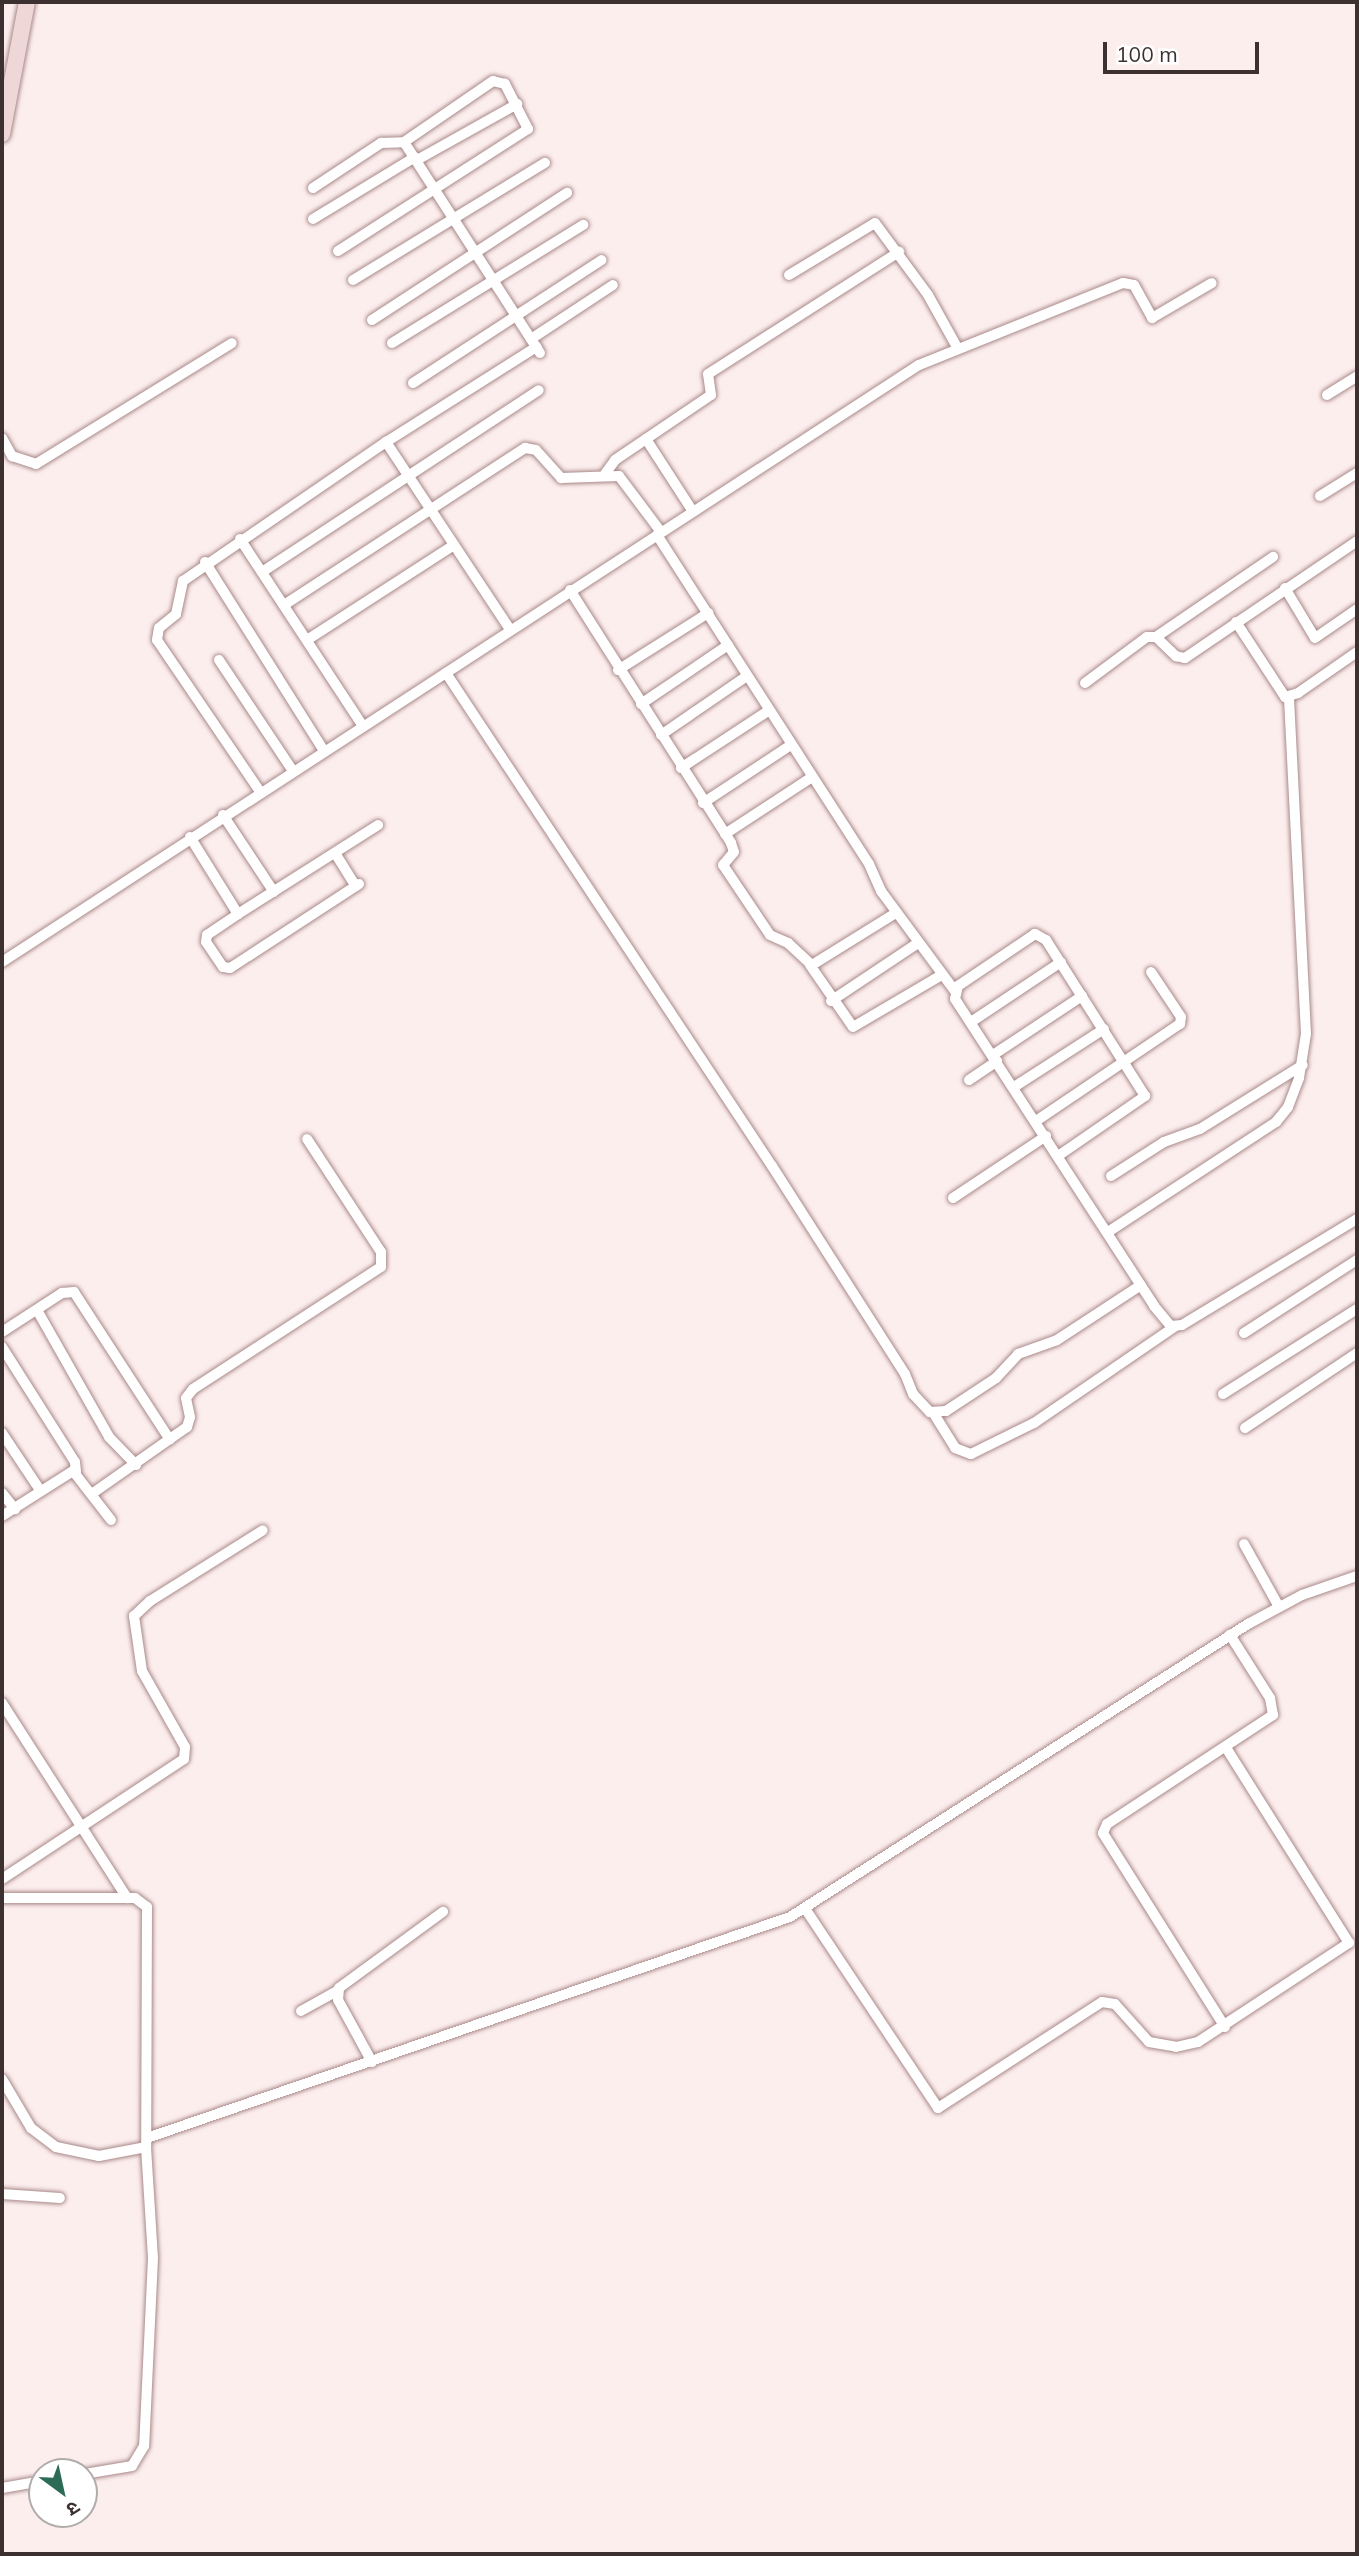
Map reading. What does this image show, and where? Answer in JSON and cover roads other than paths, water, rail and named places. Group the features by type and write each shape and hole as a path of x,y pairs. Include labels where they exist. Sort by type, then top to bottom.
{"street":[{"path":"2,134 27,2"},
{"path":"313,188 381,143 404,142 493,81 505,84 517,104 526,132 338,251"},
{"path":"313,219 416,158 517,104"},
{"path":"404,142 536,347"},
{"path":"354,280 545,163"},
{"path":"372,320 566,193"},
{"path":"789,275 872,223 880,227 899,252 957,347"},
{"path":"392,343 494,283 583,225"},
{"path":"605,474 615,460 710,395 705,378 710,373 899,252"},
{"path":"413,383 602,260"},
{"path":"2,962 190,836 261,793 904,374 957,347 1123,283 1136,289 1145,313 1152,318 1212,283"},
{"path":"261,793 157,640 159,628 176,614 183,582 205,562 536,347 613,285"},
{"path":"2,438 12,456 36,464 232,343"},
{"path":"1327,396 1357,376"},
{"path":"262,572 407,474 539,390"},
{"path":"646,439 692,510"},
{"path":"386,442 510,629"},
{"path":"284,605 525,448 536,450 561,478 605,474 624,479 896,913 940,976 955,991 971,1022 1141,1285 1174,1327"},
{"path":"1320,496 1357,473"},
{"path":"240,540 363,726"},
{"path":"1156,637 1176,656 1185,658 1357,541"},
{"path":"307,640 454,545"},
{"path":"1085,682 1142,640 1156,637 1273,556"},
{"path":"205,562 324,751"},
{"path":"1285,588 1315,638 1357,609"},
{"path":"570,590 618,670 725,834 733,852 723,865 738,889 770,935 788,943 810,965 847,1024 855,1027 940,976"},
{"path":"618,670 708,613"},
{"path":"1236,622 1278,690 1289,697"},
{"path":"641,704 728,645"},
{"path":"1289,697 1357,652"},
{"path":"219,660 293,771"},
{"path":"446,673 772,1166 905,1374 913,1394 934,1414 955,1448 971,1454 1034,1423 1174,1327 1357,1219"},
{"path":"661,735 747,676"},
{"path":"1108,1232 1276,1122 1288,1107 1303,1065 1306,1034 1289,697"},
{"path":"681,768 768,710"},
{"path":"704,803 791,745"},
{"path":"725,834 812,777"},
{"path":"223,815 274,892"},
{"path":"335,853 358,885 227,969 206,937 238,914 378,825"},
{"path":"190,836 238,914"},
{"path":"810,965 896,913"},
{"path":"955,991 1035,934 1046,940 1144,1092 1143,1099 1058,1156"},
{"path":"831,1001 918,943"},
{"path":"971,1022 1061,962"},
{"path":"1035,1121 1125,1062 1182,1020 1151,972"},
{"path":"969,1080 995,1058 1082,996"},
{"path":"1014,1087 1104,1029"},
{"path":"1111,1176 1164,1142 1207,1125 1303,1065"},
{"path":"953,1198 1046,1136"},
{"path":"93,1493 189,1424 186,1398 190,1391 381,1267 381,1252 307,1139"},
{"path":"1244,1333 1357,1260"},
{"path":"934,1414 946,1411 990,1383 1018,1353 1057,1340 1141,1285"},
{"path":"2,1332 67,1291 77,1294 170,1440"},
{"path":"1223,1394 1357,1308"},
{"path":"37,1310 109,1437 135,1465"},
{"path":"2,1347 75,1462 76,1472 111,1520"},
{"path":"1245,1428 1357,1353"},
{"path":"2,1433 40,1490"},
{"path":"2,1516 40,1490 76,1472"},
{"path":"2,1493 15,1508"},
{"path":"2,1880 186,1755 142,1671 134,1616 150,1601 263,1530"},
{"path":"1244,1544 1279,1607"},
{"path":"2,2079 31,2128 56,2147 99,2156 147,2142 726,1941 806,1910 1230,1635 1279,1607 1357,1576"},
{"path":"1225,2027 1103,1833 1107,1824 1268,1720 1274,1709 1230,1635"},
{"path":"2,1703 127,1898"},
{"path":"806,1910 938,2108 1102,2002 1115,2004 1143,2038 1163,2046 1191,2045 1225,2027 1349,1943 1226,1748"},
{"path":"2,1898 127,1898 146,1904 149,1925 147,2142 153,2278 144,2446 132,2466 98,2472"},
{"path":"301,2011 337,1991 443,1912"},
{"path":"337,1991 372,2062"},
{"path":"2,2194 60,2198"},
{"path":"2,2488 28,2483"}]}
